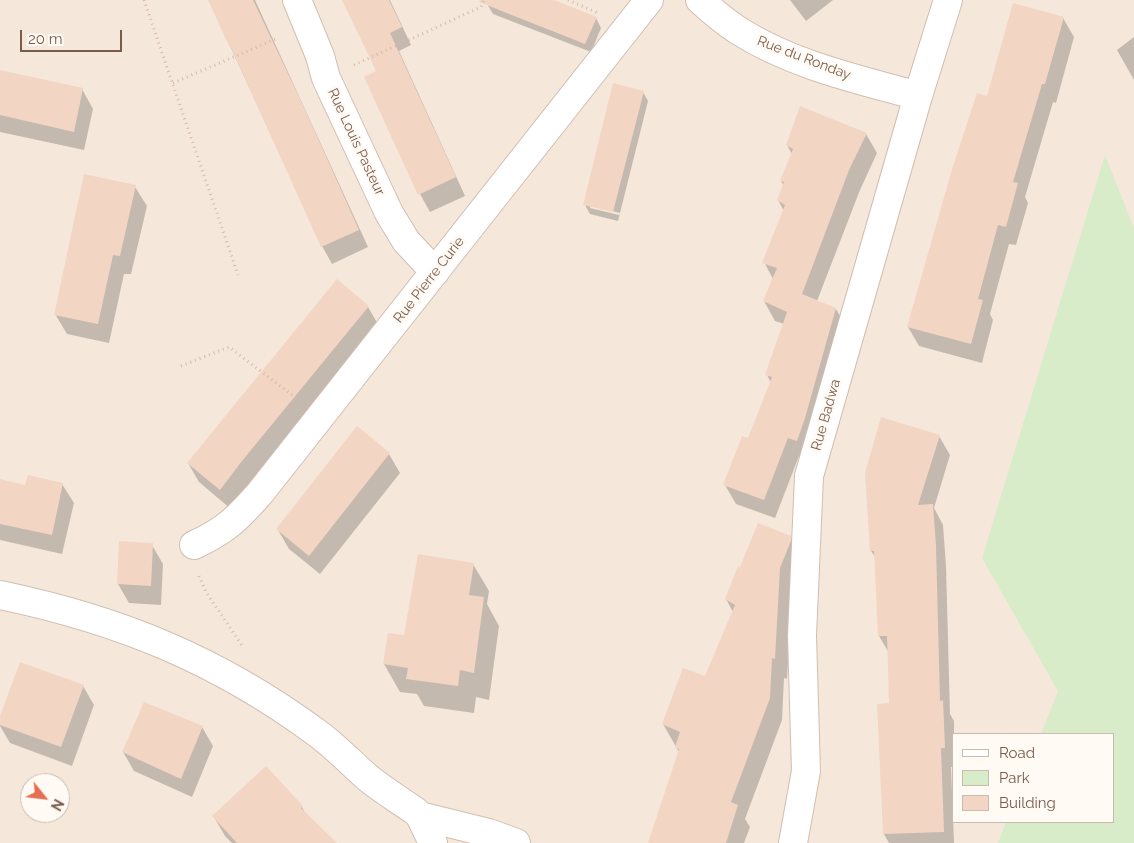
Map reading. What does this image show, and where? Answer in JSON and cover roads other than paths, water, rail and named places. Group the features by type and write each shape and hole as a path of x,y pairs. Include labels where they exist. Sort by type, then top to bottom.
{"street":[{"name":"Rue Louis Pasteur","path":"296,0 320,56 326,78 389,213 406,241 435,272"},
{"name":"Rue Pierre Curie","path":"194,546 216,535 238,518 260,493 649,0"},
{"name":"Rue du Ronday","path":"700,0 738,30 773,48 837,73 918,96"},
{"name":"Rue Badwa","path":"793,843 806,771 802,636 809,476 918,96 948,0"},
{"path":"0,595 48,605 131,631 180,651 247,686 318,734 370,779 420,816 489,833 516,843"},
{"path":"420,816 433,843"}]}
